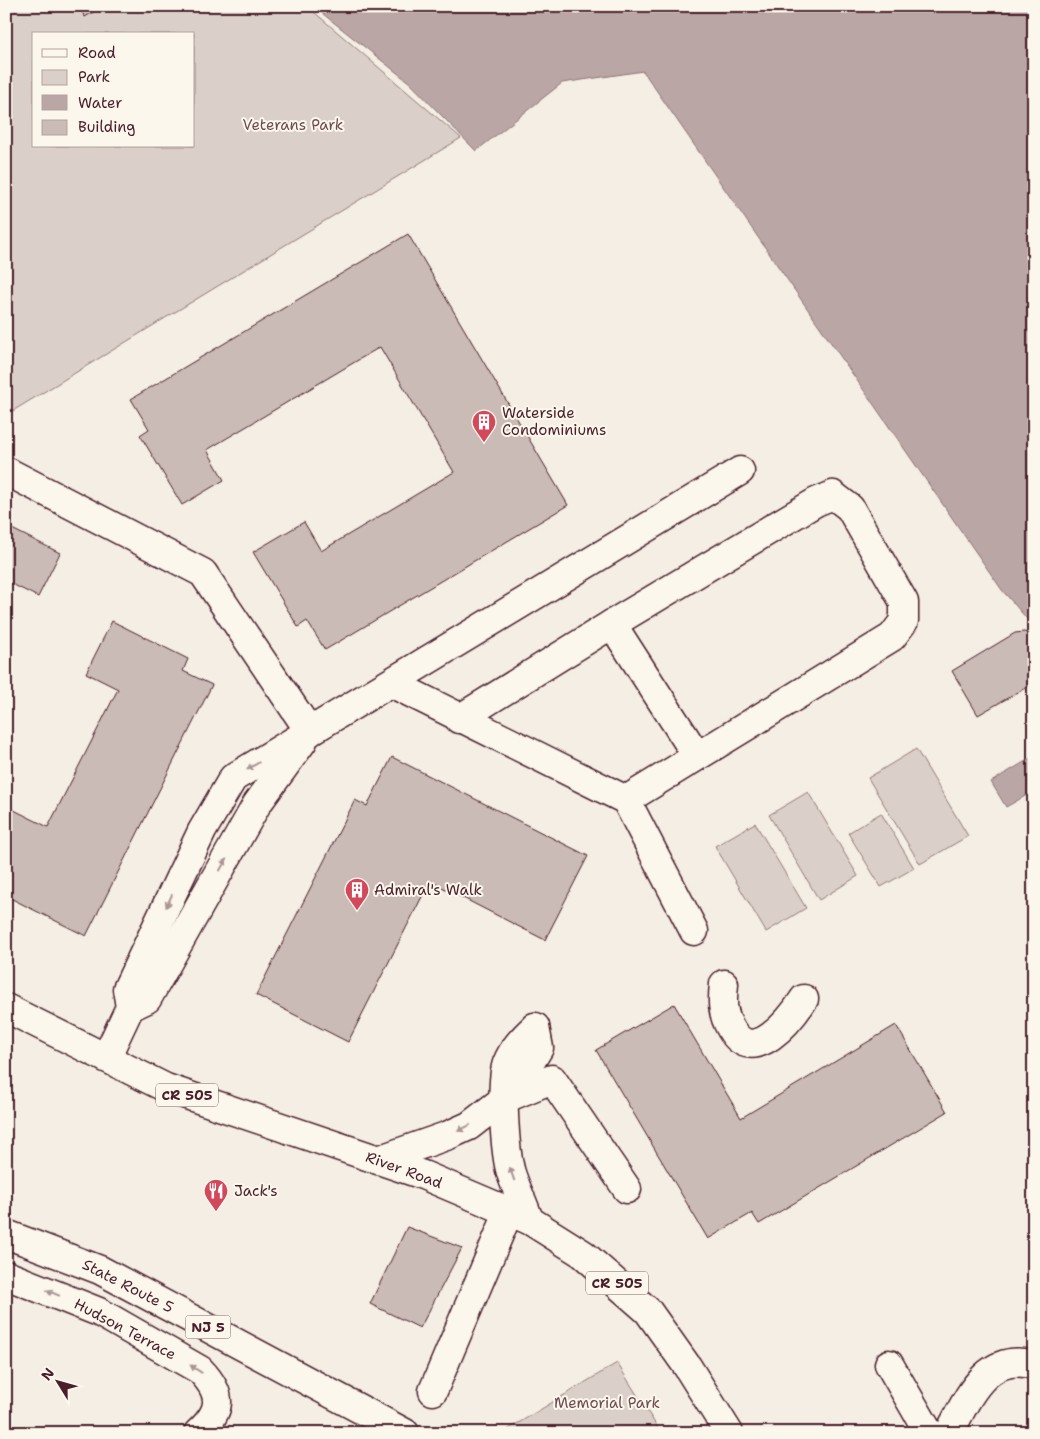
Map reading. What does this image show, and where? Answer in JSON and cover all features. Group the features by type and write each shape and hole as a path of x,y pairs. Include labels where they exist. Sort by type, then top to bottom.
{"main road":[{"path":"106,1058 130,1007 127,989 202,831 233,778 740,470"},
{"path":"6,471 203,573 310,732"},
{"path":"459,719 612,624 816,502 833,495 850,508 904,602 904,621 892,637 626,800"},
{"path":"612,624 697,756"},
{"path":"391,683 459,719 626,800 694,931"},
{"path":"724,984 721,1004 726,1020 734,1035 744,1042 756,1043 770,1037 790,1020 804,999"},
{"name":"River Road","path":"6,1008 166,1088 423,1175 519,1216 582,1254 648,1311 687,1366 729,1433"},
{"path":"378,1160 469,1126 504,1099 552,1079 627,1189"},
{"path":"433,1391 519,1216 507,1156 504,1099"},
{"name":"State Route 5","path":"6,1234 100,1270 404,1433"},
{"name":"Hudson Terrace","path":"6,1275 99,1312 200,1370 215,1389 218,1400 217,1410 212,1421 198,1433"},
{"path":"949,1433 963,1407 991,1369 1010,1362 1034,1365"},
{"path":"889,1364 929,1433"}],"green space":[{"name":"Veterans Park","path":"6,6 307,6 461,138 6,415"},
{"path":"916,749 968,836 920,864 868,778"},
{"path":"808,792 858,876 819,900 769,815"},
{"path":"881,813 914,868 881,887 848,833"},
{"path":"755,823 806,908 766,932 715,846"},
{"name":"Memorial Park","path":"617,1363 661,1433 502,1433"}],"water":[{"path":"313,6 1034,6 1034,627 1002,590 643,71 562,83 476,151 410,83"},
{"path":"1034,756 1034,791 1006,807 991,782"}],"building":[{"path":"78,6 103,6 85,17"},
{"name":"Waterside Condominiums","path":"408,234 568,505 325,650 307,621 298,627 253,552 304,522 321,551 454,472 380,347 207,450 224,480 182,505 140,435 149,429 131,399"},
{"path":"6,526 60,553 38,597 8,582 6,586"},
{"path":"112,621 188,659 183,671 212,685 86,936 6,896 6,806 48,827 118,689 86,673"},
{"path":"1015,633 1034,634 1034,683 978,715 952,671"},
{"name":"Admiral's Walk","path":"392,757 588,856 545,940 430,881 348,1042 256,995 355,800 367,806"},
{"path":"674,1004 741,1118 896,1025 947,1112 759,1224 752,1213 708,1239 596,1050"},
{"path":"407,1227 462,1248 420,1328 370,1304"}],"place":[{"name":"Waterside Condominiums","path":"484,443"},
{"name":"Admiral's Walk","path":"357,911"},
{"name":"Jack's","path":"216,1212"}]}
